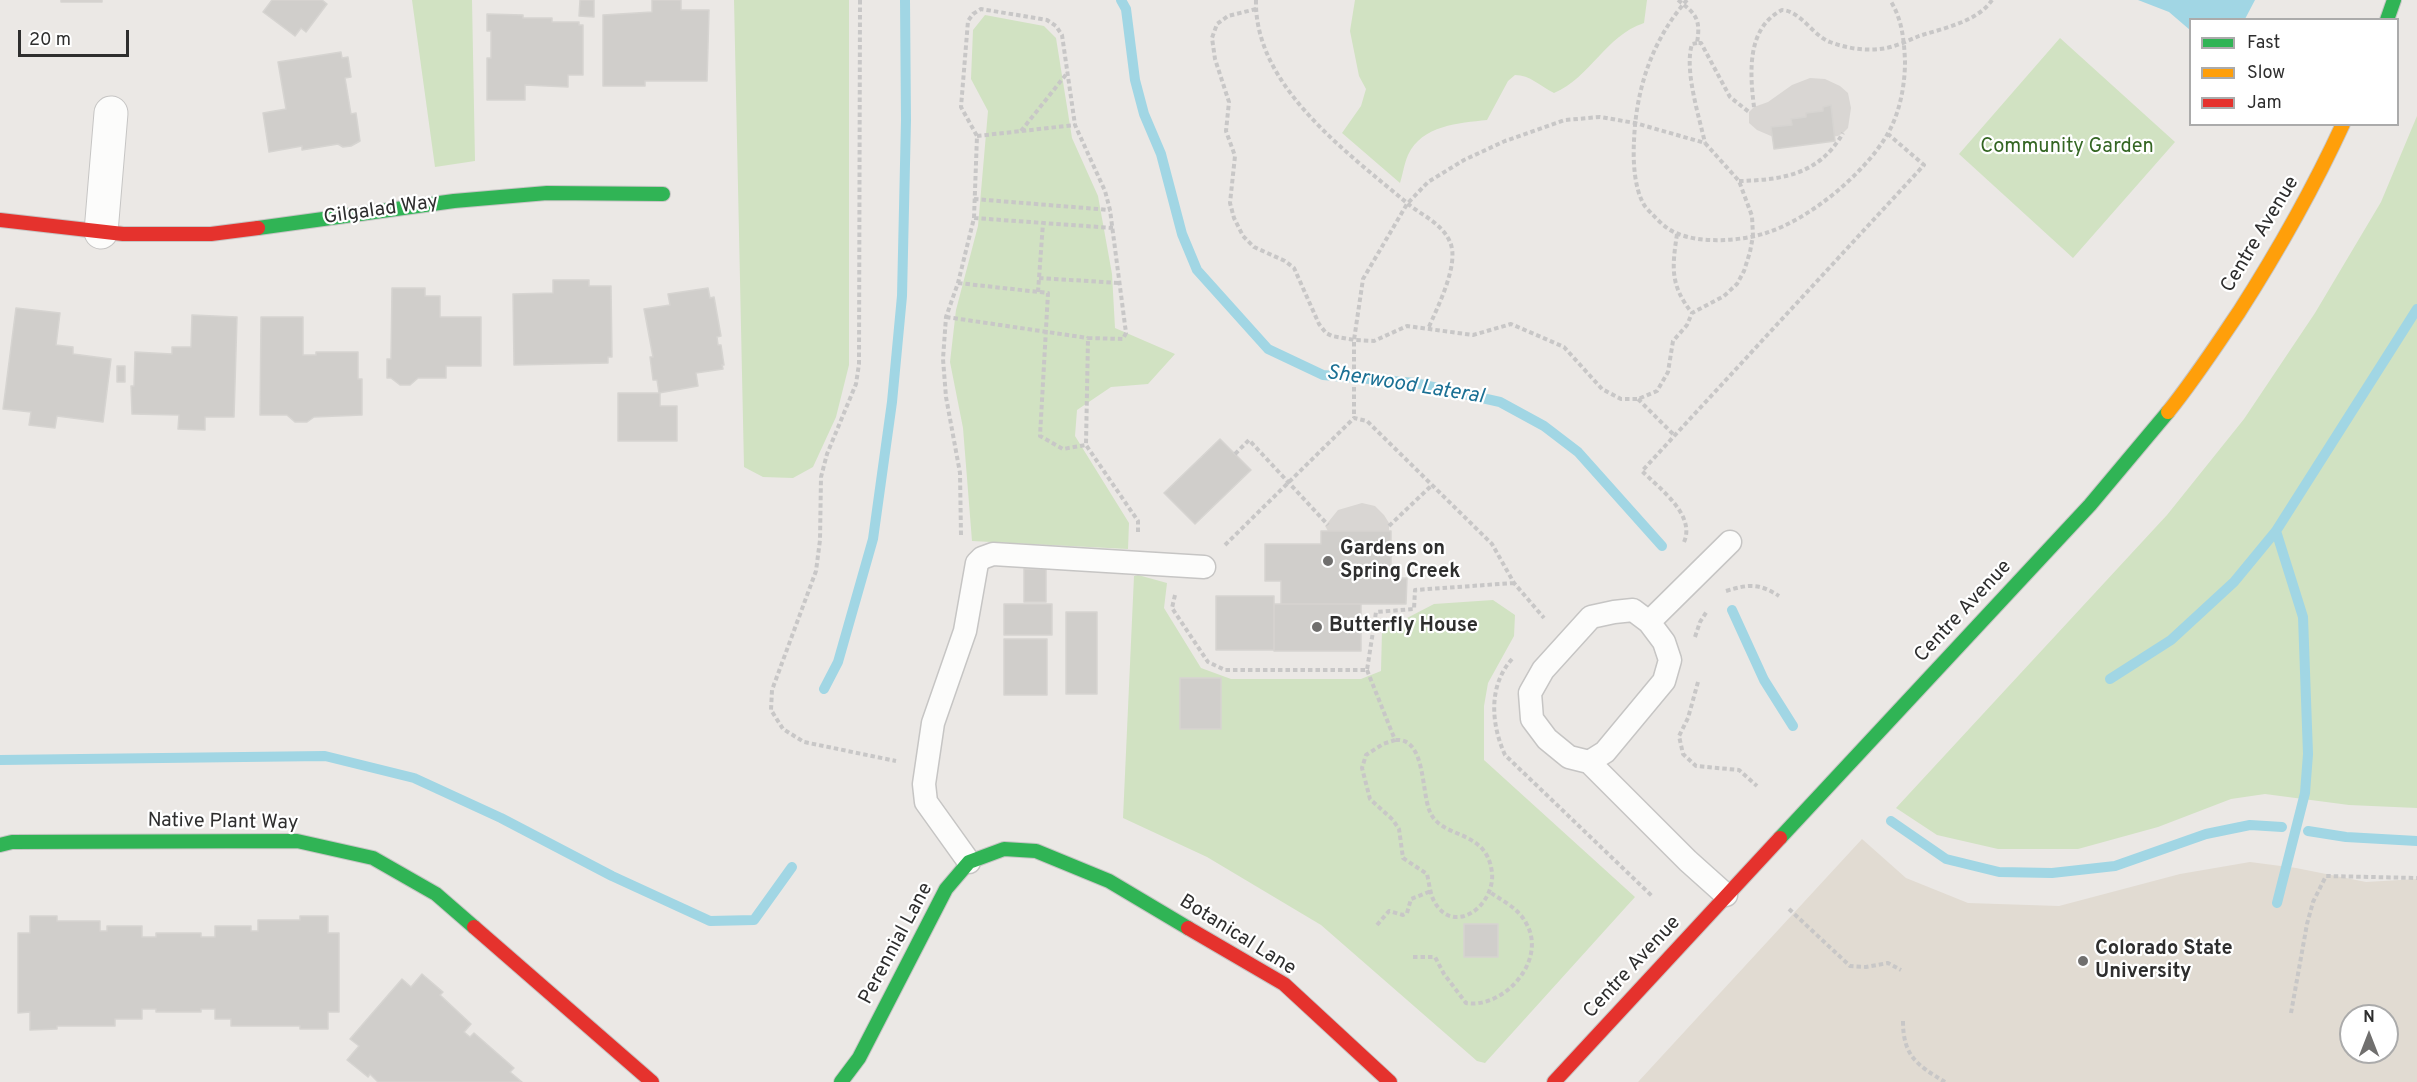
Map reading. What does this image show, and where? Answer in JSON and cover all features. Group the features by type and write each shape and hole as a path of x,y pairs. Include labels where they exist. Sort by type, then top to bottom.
{"street":[{"path":"2388,18 2394,0"},
{"path":"101,232 111,113"},
{"name":"Centre Avenue","path":"1554,1082 2090,505 2193,381 2269,265 2322,170 2342,126"},
{"name":"Gilgalad Way","path":"0,220 101,232 211,234 465,200 547,193 663,194"},
{"name":"Native Plant Way","path":"0,845 12,842 297,841 373,858 436,894 652,1082"},
{"name":"Perennial Lane","path":"841,1082 859,1058 946,889 969,862 1004,849 1036,851 1110,881"},
{"name":"Botanical Lane","path":"1110,881 1284,984 1390,1082"}],"lane":[{"path":"1649,622 1730,542"},
{"path":"969,862 926,802 924,766 935,713 965,631 977,563 982,558 993,554 1204,567"},
{"path":"1589,762 1605,752 1664,681 1670,660 1664,642 1649,622 1633,610 1591,617 1544,670 1530,693 1532,719 1547,739 1569,757 1589,762 1688,861 1726,895"}],"path":[{"path":"860,0 859,364 856,384 827,454 821,477 820,540 816,571 772,690 771,710 783,729 804,742 924,766"},
{"path":"1256,0 1260,35 1274,68 1293,95 1328,135 1407,204 1439,226 1451,243 1452,264 1446,286 1428,329"},
{"path":"1678,0 1694,13 1700,27 1697,43"},
{"path":"1687,0 1659,40 1645,71 1635,123 1633,153 1643,204 1663,225 1677,234 1701,239 1753,236 1789,223 1835,193 1872,155 1888,134 1901,100 1905,74 1905,42 1901,24 1890,0"},
{"path":"1754,107 1750,74 1755,43 1765,23 1773,14 1782,10 1795,14 1812,31 1828,41 1847,47 1882,49 1960,23 1980,12 1992,1"},
{"path":"946,317 1088,338 1123,339 1125,333 1120,283 1110,210 1105,191 1075,125 1062,34 1047,20 981,9 968,21 961,107 977,136 974,218 958,283 946,317 943,358 946,397 960,473 961,540 982,558"},
{"path":"1256,9 1228,16 1217,24 1212,38 1215,59 1229,102 1226,131 1235,156 1230,203 1243,236 1254,247 1285,261 1294,268 1319,324 1326,333 1354,340 1374,341 1407,326 1473,335 1511,324 1564,347 1602,389 1621,399 1638,399 1657,391 1668,372 1673,341 1687,325 1692,314 1724,296 1737,284 1744,271 1753,236 1752,216 1739,181 1705,143 1689,67 1689,52 1692,44 1701,43 1730,97 1749,112"},
{"path":"1021,131 1068,71"},
{"path":"1367,670 1225,670 1208,662 1172,608 1175,594 1354,418 1354,340 1363,279 1407,204 1428,182 1464,160 1505,141 1565,120 1600,117 1635,123 1705,143"},
{"path":"977,136 1075,125"},
{"path":"1739,181 1774,180 1802,171 1825,157 1836,146 1843,133"},
{"path":"1682,546 1686,537 1682,511 1642,471 1924,165 1888,134"},
{"path":"974,199 1110,210"},
{"path":"974,218 1113,228"},
{"path":"1038,292 1043,223"},
{"path":"1677,234 1674,279 1680,298 1692,314"},
{"path":"1039,278 1120,283"},
{"path":"958,283 1048,293 1040,436 1063,449 1086,445"},
{"path":"1088,338 1086,445 1138,521 1137,562"},
{"path":"1638,399 1675,436"},
{"path":"1354,418 1367,422 1492,544 1514,583 1544,618"},
{"path":"1235,454 1249,440 1328,525"},
{"path":"1389,526 1431,486"},
{"path":"1395,740 1367,670 1376,612 1414,609 1415,590 1514,583"},
{"path":"1722,592 1742,586 1763,586 1779,596"},
{"path":"1694,639 1709,607"},
{"path":"1538,626 1552,612"},
{"path":"1513,658 1505,667 1499,680 1494,703 1495,726 1505,755 1653,897"},
{"path":"1696,671 1698,682 1688,718 1679,736 1683,754 1695,766 1739,770 1757,786"},
{"path":"1402,739 1409,743 1415,752 1431,815 1445,826 1481,845 1489,858 1492,874 1491,893 1481,906 1464,917 1452,916 1443,912 1433,900 1427,874 1403,858 1398,829 1393,820 1370,799 1362,768 1366,755 1383,744 1395,740 1402,739"},
{"path":"2291,1013 2310,913 2326,876 2417,878"},
{"path":"1377,925 1389,911 1403,915 1407,913 1411,898 1431,891"},
{"path":"1413,957 1435,957 1444,974 1466,1003 1479,1005 1497,997 1520,979 1531,956 1532,942 1527,923 1511,906 1491,893"},
{"path":"1789,909 1850,966 1866,967 1888,963 1901,970"},
{"path":"1903,1021 1903,1037 1912,1057 1925,1070 1945,1082"}],"shaded area":[{"path":"1810,78 1825,79 1840,86 1848,93 1851,108 1848,128 1843,133 1838,136 1785,142 1757,130 1749,123 1749,112 1754,107 1768,102 1792,85"},
{"path":"1362,503 1375,506 1384,515 1389,523 1389,531 1328,531 1325,526 1338,510"},
{"name":"Colorado State University","path":"1862,839 1906,878 1968,903 2059,906 2180,874 2250,862 2296,868 2366,882 2417,879 2417,1082 1638,1082"}],"green space":[{"path":"412,0 472,0 475,161 435,167"},
{"path":"734,0 849,0 849,365 836,417 813,467 793,478 763,477 744,467"},
{"path":"1355,0 1647,0 1644,23 1619,37 1567,86 1554,93 1530,79 1515,75 1508,81 1487,120 1453,124 1422,137 1408,155 1400,183 1342,133 1361,106 1366,89 1359,76 1350,31"},
{"path":"985,15 1044,26 1056,38 1072,138 1098,196 1112,274 1115,328 1175,354 1148,384 1111,387 1077,410 1075,436 1129,523 1128,549 972,541 963,428 950,362 956,310 978,226 988,111 971,79 973,30"},
{"name":"Community Garden","path":"2060,38 2175,142 2073,258 1959,154"},
{"path":"2417,116 2417,808 2349,805 2265,794 2231,799 2158,827 2078,849 1998,849 1937,835 1896,808 2167,515 2244,419 2315,313 2381,202"},
{"path":"1138,575 1167,583 1164,608 1201,668 1231,679 1361,679 1381,671 1382,631 1434,604 1493,600 1515,615 1514,636 1488,683 1484,706 1484,760 1635,897 1485,1063 1477,1061 1321,925 1207,857 1123,818 1134,576"}],"water":[{"path":"2138,0 2255,0 2246,18 2189,18 2189,29 2169,12"}],"building":[{"path":"61,0 102,0 102,2 61,2"},
{"path":"272,0 322,0 327,4 306,32 301,28 295,36 263,12"},
{"path":"580,0 594,0 594,17 579,16"},
{"path":"652,0 681,0 681,10 709,10 707,81 645,81 645,86 603,86 603,15 652,12"},
{"path":"487,14 552,18 552,22 579,22 579,25 583,25 583,75 568,75 568,87 525,85 525,100 487,100 487,58 491,58 491,31 487,31"},
{"path":"341,52 342,58 348,57 351,77 345,78 351,114 356,113 360,141 343,147 338,144 302,150 302,146 269,152 263,113 286,109 278,62"},
{"path":"1831,105 1835,141 1774,149 1771,127 1792,125 1791,119 1806,117 1806,113 1823,111 1823,107"},
{"path":"553,280 589,280 589,286 611,286 612,357 608,357 608,363 514,365 513,294 553,293"},
{"path":"392,288 425,288 425,296 440,296 440,317 481,317 481,366 446,366 446,378 418,378 410,385 400,385 391,378 387,378 387,359 391,359"},
{"path":"708,288 710,298 714,297 721,336 717,337 718,345 721,345 723,369 696,373 698,386 659,393 657,380 653,380 650,357 653,357 644,309 670,305 668,294"},
{"path":"16,308 60,313 56,345 73,347 73,354 111,359 103,422 57,416 55,428 29,425 31,412 3,409"},
{"path":"192,315 237,317 234,417 205,417 205,430 178,429 179,415 132,414 131,386 134,386 135,352 172,354 172,347 191,347"},
{"path":"261,317 303,317 303,355 316,355 316,352 358,352 358,379 362,379 362,415 314,417 307,422 295,422 287,415 260,415"},
{"path":"117,366 125,366 125,382 117,382"},
{"path":"618,393 660,393 660,406 677,406 677,441 618,441"},
{"path":"1220,439 1251,470 1195,524 1164,493"},
{"name":"Gardens on Spring Creek","path":"1321,531 1391,531 1391,578 1407,578 1406,604 1281,604 1281,581 1265,581 1265,544 1321,544"},
{"path":"1024,569 1046,569 1046,602 1024,602"},
{"path":"1216,596 1274,596 1274,650 1216,650"},
{"path":"1004,604 1052,604 1052,635 1004,635"},
{"name":"Butterfly House","path":"1274,604 1361,604 1361,651 1274,651"},
{"path":"1066,612 1097,612 1097,694 1066,694"},
{"path":"1004,639 1047,639 1047,695 1004,695"},
{"path":"1180,678 1221,678 1221,729 1180,729"},
{"path":"30,916 57,916 57,921 100,921 100,931 107,931 107,926 142,926 142,937 156,937 156,933 201,933 201,937 215,937 215,926 251,926 251,931 258,931 258,920 300,920 300,916 328,916 328,933 339,933 339,1012 328,1012 328,1029 300,1029 300,1026 231,1026 231,1019 215,1019 215,1009 201,1009 201,1012 156,1012 156,1009 142,1009 142,1019 115,1019 115,1026 57,1026 57,1029 30,1030 30,1012 18,1013 18,933 30,933"},
{"path":"1464,924 1498,924 1498,957 1464,957"},
{"path":"422,974 443,992 440,995 471,1024 464,1032 470,1037 474,1033 514,1068 510,1072 522,1082 378,1082 370,1074 368,1077 347,1060 359,1046 350,1039 402,979 411,987"}],"waterway":[{"path":"824,689 838,662 873,539 892,402 902,296 906,120 905,0"},
{"name":"Sherwood Lateral","path":"1121,0 1126,9 1135,80 1144,114 1161,154 1182,234 1197,270 1268,349 1323,375 1415,383 1500,402 1544,426 1578,452 1662,546"},
{"path":"2110,679 2171,640 2234,582 2276,531 2417,309"},
{"path":"2276,531 2303,617 2308,754 2305,793 2277,903"},
{"name":"Sherwood Lateral","path":"1732,610 1764,680 1793,726"},
{"path":"0,760 325,756 414,778 501,818 612,876 710,921 754,920 792,867"},
{"name":"Sherwood Lateral","path":"1891,821 1946,859 1999,872 2052,873 2115,866 2206,834 2250,825 2282,827"},
{"name":"Sherwood Lateral","path":"2308,831 2346,837 2417,841"}],"traffic: fast":[{"path":"2388,18 2394,0"},
{"path":"258,228 454,201 547,193 663,194"},
{"path":"1780,838 2090,505 2168,412"},
{"path":"0,845 12,842 297,841 373,858 436,894 474,927"},
{"path":"841,1082 859,1058 946,889 969,862 1004,849 1036,851 1109,881 1188,928"}],"traffic: slow":[{"path":"2168,412 2239,312 2267,266 2307,196 2342,126"}],"traffic: jam":[{"path":"0,220 123,234 211,234 258,228"},
{"path":"1554,1082 1780,838"},
{"path":"474,927 652,1082"},
{"path":"1188,928 1284,984 1390,1082"}],"place":[{"name":"Gardens on Spring Creek","path":"1328,561"},
{"name":"Butterfly House","path":"1317,627"},
{"name":"Colorado State University","path":"2083,961"}]}
